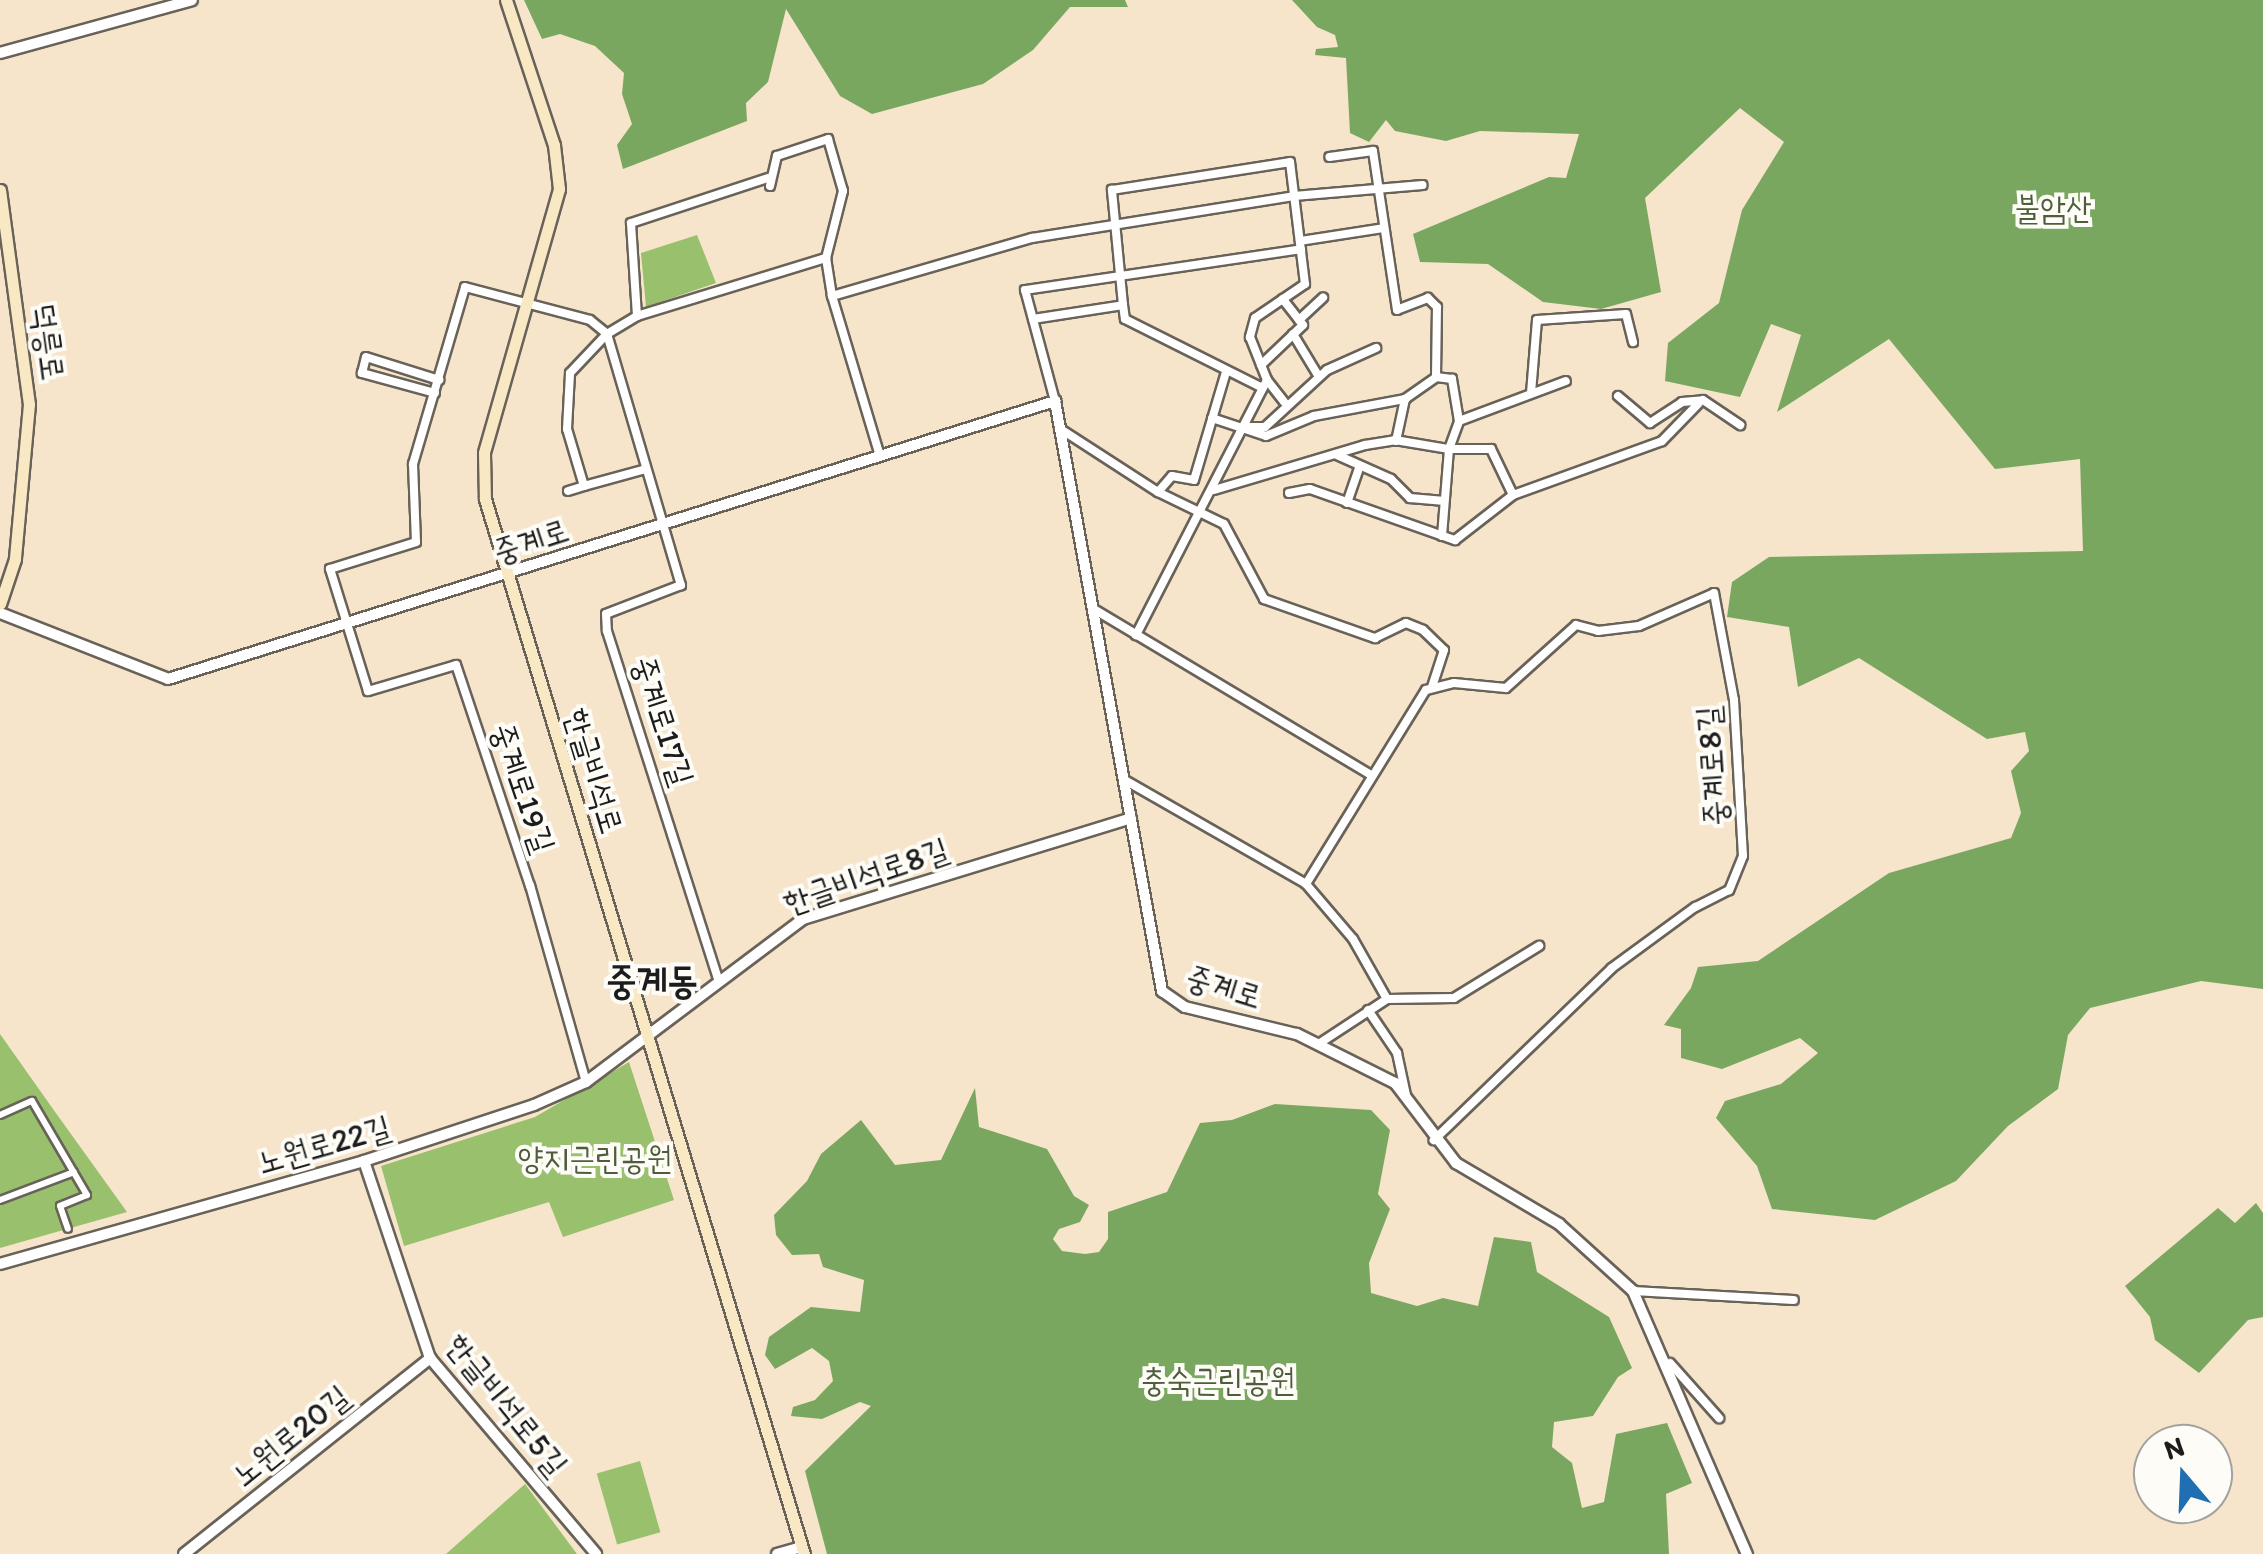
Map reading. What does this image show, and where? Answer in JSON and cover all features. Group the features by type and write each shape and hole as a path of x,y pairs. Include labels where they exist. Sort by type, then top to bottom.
{"main road":[{"name":"한글비석로","path":"506,0 554,145 559,189 483,462 485,499 803,1550"},
{"name":"덕릉로","path":"0,190 5,266 28,438 15,559 0,604"}],"street":[{"path":"0,53 192,0"},
{"path":"637,316 631,223 769,182 777,156 828,139 843,191 826,258 832,296 880,456"},
{"path":"1330,156 1373,151 1397,310 1428,298 1437,307 1436,377"},
{"path":"1136,635 1214,490 1265,384 1250,337 1255,318 1304,284 1290,162 1112,190 1125,320 1226,372 1265,384 1284,402"},
{"path":"832,296 1032,238 1294,196 1423,185"},
{"path":"1055,401 1025,290 1384,228"},
{"path":"584,486 566,402 570,373 607,334 637,316 826,258"},
{"path":"347,624 330,569 416,542 414,464 465,287 590,320 607,334 661,525"},
{"path":"1299,320 1323,298"},
{"path":"1261,364 1303,325 1283,299"},
{"path":"1033,320 1123,305"},
{"path":"1531,393 1537,320 1626,314 1633,342"},
{"path":"1293,334 1319,377"},
{"path":"1244,427 1264,427 1284,402 1319,377 1376,348"},
{"path":"435,392 362,373 366,357 439,380"},
{"path":"1158,492 1172,476 1194,480 1226,372"},
{"path":"1212,418 1266,436 1314,416 1405,399 1436,377 1452,379 1459,421 1449,449 1442,536"},
{"path":"1459,421 1566,381"},
{"path":"1618,396 1650,423 1682,402 1698,404"},
{"path":"1396,440 1405,399"},
{"path":"1290,493 1310,489 1455,540 1513,495 1662,441 1703,400 1740,424"},
{"name":"중계로","path":"0,613 168,679 1055,401 1131,818 1148,933 1169,1000 1320,1042 1395,1083 1434,1140 1456,1163 1559,1224 1633,1290 1670,1364 1747,1554"},
{"path":"1058,428 1158,492 1224,524 1264,599 1375,638 1406,623 1424,630 1444,650 1432,687 1412,706 1306,884"},
{"path":"1214,490 1300,460 1396,440 1449,449 1492,449 1513,495"},
{"path":"1337,455 1391,478 1410,498 1442,501"},
{"path":"1347,503 1360,466"},
{"path":"568,492 646,469"},
{"name":"중계로17길","path":"661,525 681,585 606,614 608,631 718,979"},
{"name":"중계로8길","path":"1432,687 1506,688 1576,625 1598,631 1639,626 1714,594 1734,700 1743,856 1729,890 1695,906 1612,968 1434,1140"},
{"path":"1092,608 1371,776"},
{"name":"중계로19길","path":"347,624 368,691 456,665 530,886 586,1082"},
{"path":"1123,779 1306,884 1354,939 1387,1000"},
{"name":"한글비석로8길","path":"646,1037 718,979 803,919 1131,818"},
{"path":"1320,1042 1387,1000 1454,998 1539,946"},
{"name":"중계로","path":"1368,1010 1397,1053 1406,1096"},
{"name":"노원로22길","path":"0,1264 364,1160 586,1082 646,1037"},
{"path":"0,1114 32,1101 87,1194 60,1206 68,1228"},
{"name":"한글비석로5길","path":"364,1160 430,1358 596,1554"},
{"path":"0,1200 74,1172"},
{"path":"1633,1290 1794,1300"},
{"name":"노원로20길","path":"184,1554 430,1358"},
{"path":"1670,1364 1719,1418"},
{"path":"776,1554 803,1550"}],"green space":[{"path":"524,0 1125,0 1128,7 1070,7 1033,50 983,84 872,114 840,96 786,9 768,82 746,103 747,121 623,169 617,145 632,124 622,94 624,73 595,46 560,34 542,39"},
{"name":"불암산","path":"1292,0 2263,0 2263,989 2201,981 2090,1008 2068,1035 2058,1089 2008,1126 1956,1181 1875,1220 1772,1209 1757,1166 1716,1118 1725,1101 1781,1084 1818,1053 1800,1038 1722,1069 1681,1058 1681,1029 1664,1025 1691,988 1698,967 1758,961 1889,873 2011,838 2021,813 2011,771 2029,751 2025,732 1987,739 1859,658 1798,687 1789,627 1727,617 1732,582 1769,557 2083,551 2080,459 1995,469 1889,339 1777,412 1801,335 1771,324 1740,397 1665,381 1668,343 1719,303 1742,210 1784,142 1740,108 1645,198 1661,292 1601,309 1543,302 1488,264 1420,262 1413,234 1549,177 1566,178 1579,134 1480,131 1446,141 1395,131 1386,120 1369,142 1350,133 1346,58 1315,55 1316,49 1338,47 1335,35 1317,27"},
{"path":"697,235 716,283 646,307 641,253"},
{"path":"0,1034 53,1109 127,1212 0,1248"},
{"name":"양지근린공원","path":"629,1062 674,1200 563,1237 549,1202 404,1246 381,1166 535,1117"},
{"name":"충숙근린공원","path":"975,1088 979,1127 1047,1149 1074,1196 1089,1205 1080,1222 1059,1229 1053,1239 1062,1251 1085,1254 1099,1252 1108,1239 1108,1212 1167,1192 1200,1123 1232,1120 1275,1104 1371,1110 1390,1130 1378,1194 1390,1209 1369,1263 1371,1293 1417,1306 1443,1298 1478,1306 1494,1237 1531,1242 1537,1272 1609,1317 1632,1368 1618,1377 1593,1416 1554,1422 1552,1447 1572,1463 1582,1508 1604,1502 1616,1434 1667,1423 1692,1483 1666,1494 1669,1554 827,1554 805,1471 871,1406 860,1402 822,1419 791,1416 793,1407 815,1400 833,1381 829,1361 812,1348 775,1369 765,1355 769,1337 811,1307 860,1312 864,1280 823,1267 819,1254 792,1255 776,1235 774,1215 807,1181 821,1154 861,1120 895,1165 941,1160"},
{"path":"2256,1203 2263,1213 2263,1317 2248,1320 2199,1373 2155,1340 2150,1317 2125,1286 2218,1208 2235,1223"},
{"path":"640,1461 660,1532 617,1545 597,1473"},
{"path":"525,1484 577,1554 446,1554"}],"district":[{"name":"중계동","path":"652,981"}]}
